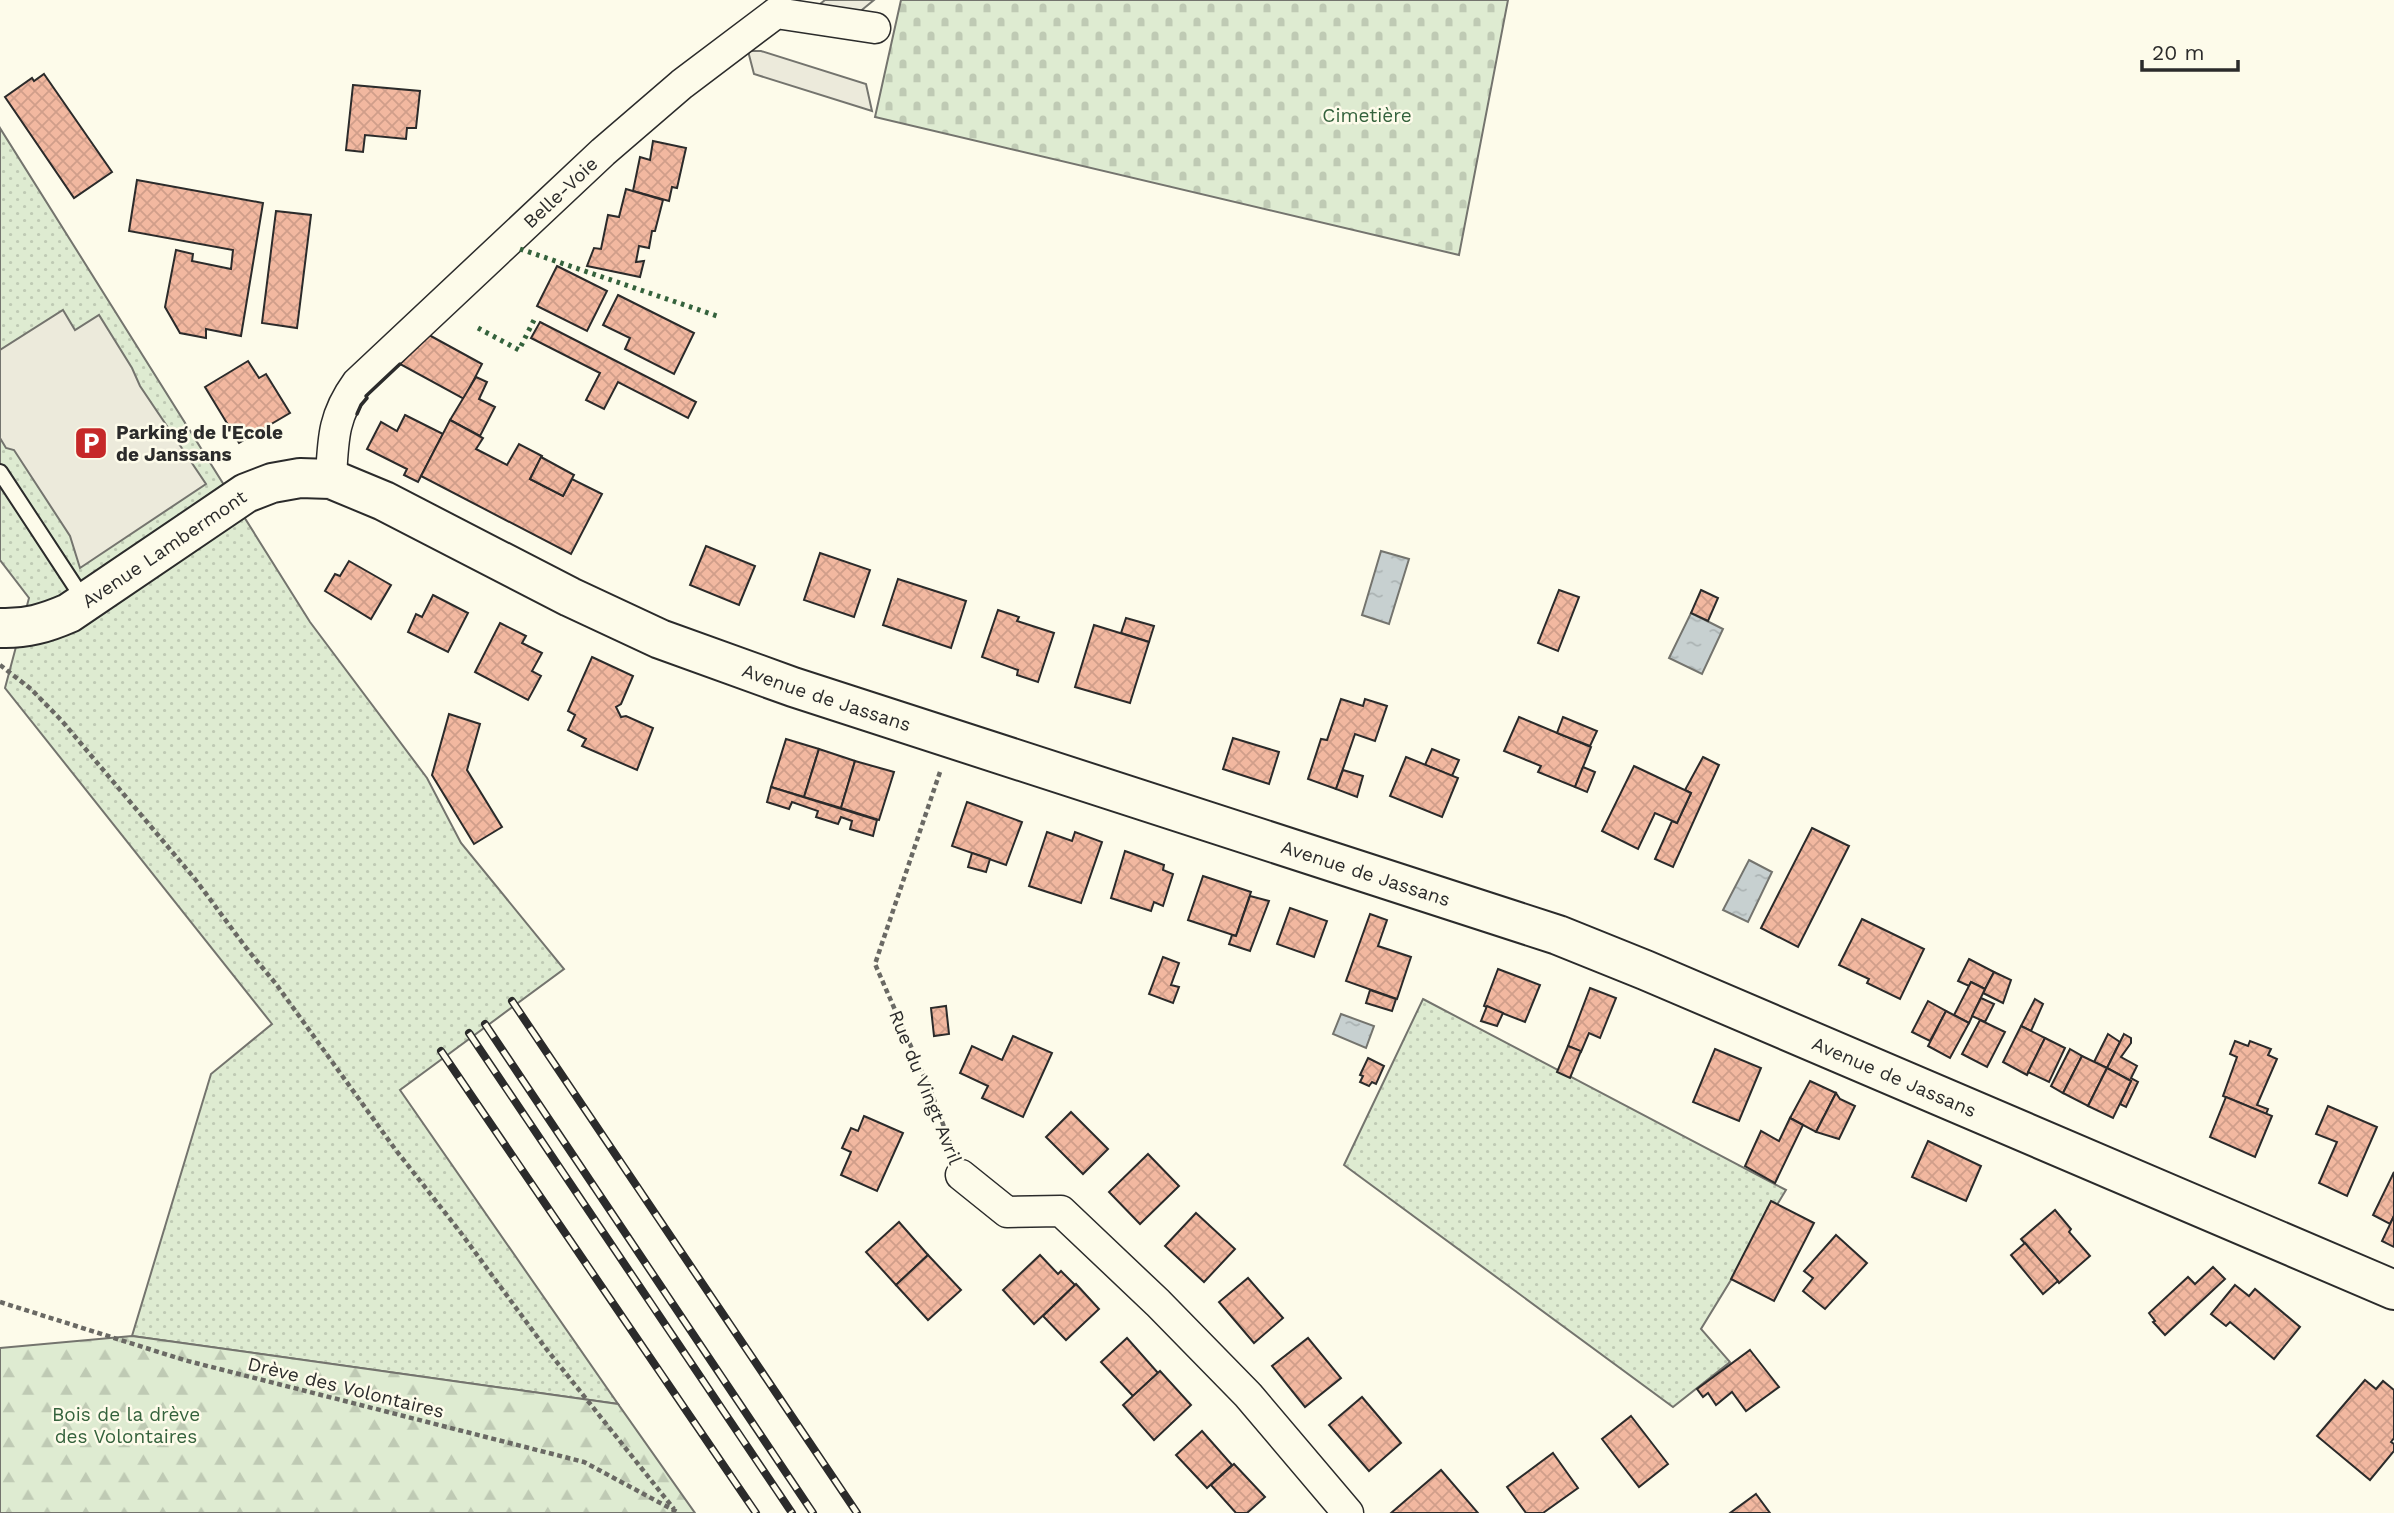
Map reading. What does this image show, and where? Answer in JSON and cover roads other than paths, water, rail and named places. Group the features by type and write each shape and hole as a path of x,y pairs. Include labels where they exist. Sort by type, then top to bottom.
{"street":[{"name":"Belle-Voie","path":"331,479 337,418 357,383 650,110 776,13 875,28"},
{"name":"Avenue Lambermont","path":"0,640 28,627 44,624 86,603 246,493 272,483 300,478 331,479"},
{"name":"Avenue de Jassans","path":"331,479 384,501 570,597 660,639 793,687 1558,935 2394,1290"},
{"name":"Rue du Vingt Avril","path":"961,1175 1007,1212 1061,1211 1158,1303 1248,1395 1349,1513"}],"lane":[{"path":"0,472 86,603"}],"water":[{"path":"1381,551 1409,559 1389,624 1362,615"},
{"path":"1691,613 1723,629 1702,674 1669,658"},
{"path":"1749,860 1772,872 1748,922 1723,910"},
{"path":"1341,1014 1374,1026 1366,1048 1333,1034"}],"railway":[{"path":"512,1001 857,1513"},
{"path":"485,1024 813,1513"},
{"path":"469,1033 792,1513"},
{"path":"441,1051 756,1513"}],"place":[{"name":"Parking de l'Ecole de Janssans","path":"91,443"}],"park label":[{"name":"Cimetière","path":"1367,115"},
{"name":"Bois de la drève des Volontaires","path":"126,1425"}]}
